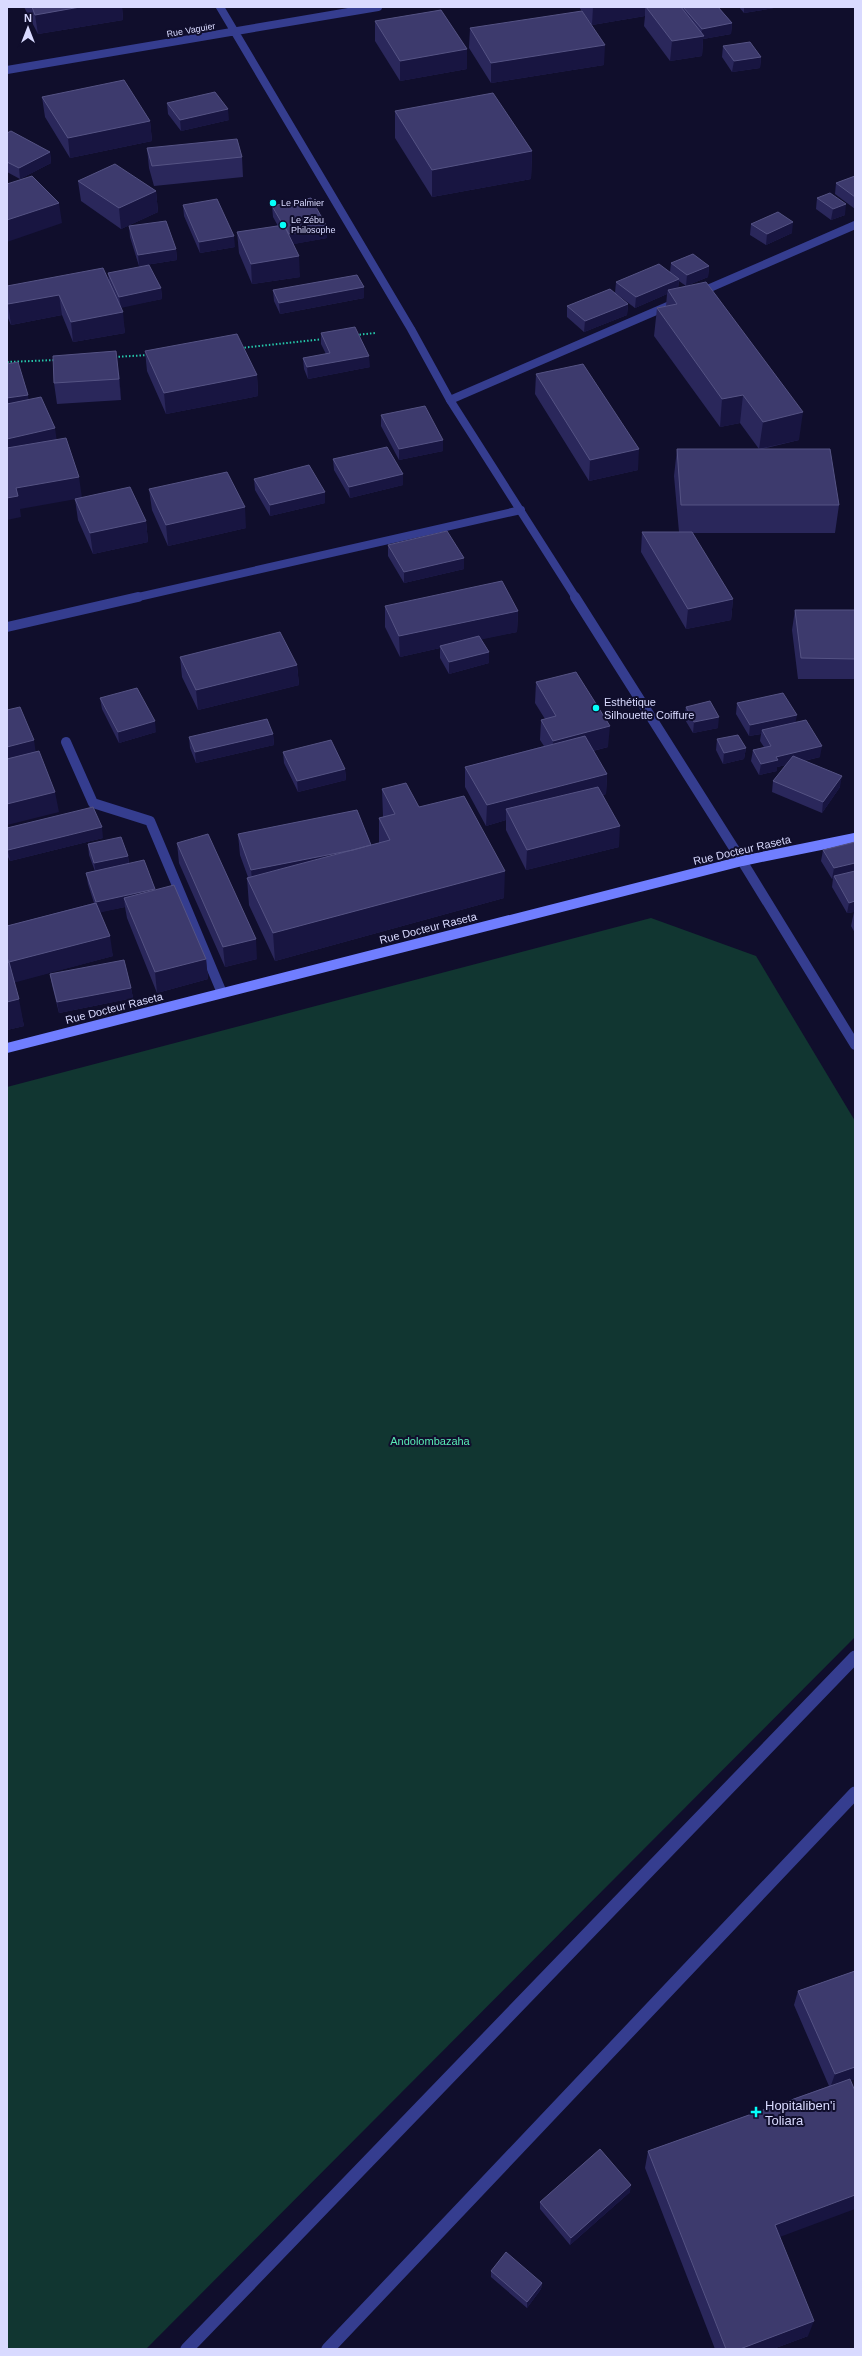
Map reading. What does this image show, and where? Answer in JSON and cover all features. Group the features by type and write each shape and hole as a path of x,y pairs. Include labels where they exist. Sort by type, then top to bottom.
{"main road":[{"name":"Rue Docteur Raseta","path":"7,1048 742,861 855,838"}],"street":[{"path":"220,7 233,32 411,329 450,400 742,861 855,1045"},
{"name":"Rue Vaguier","path":"7,70 378,7"},
{"path":"450,400 855,225"},
{"path":"7,627 521,510"},
{"path":"66,742 93,803 150,821 222,993"},
{"path":"188,2349 855,1657"},
{"path":"328,2349 855,1793"}],"path":[{"path":"349,336 411,329"},
{"path":"233,348 326,338"},
{"path":"109,357 156,355"},
{"path":"7,362 62,360"}],"green space":[{"name":"Andolombazaha","path":"651,918 756,956 855,1121 855,1637 146,2349 7,2349 7,1087"}],"building":[{"path":"32,7 80,7 35,15"},
{"path":"646,7 681,7 704,36 672,41"},
{"path":"683,7 718,7 732,23 702,29"},
{"path":"441,10 467,49 400,61 375,21"},
{"path":"582,11 605,45 491,63 470,28"},
{"path":"750,42 761,57 734,61 723,46"},
{"path":"124,80 150,121 68,138 42,97"},
{"path":"215,92 228,109 180,120 167,103"},
{"path":"493,93 532,151 432,170 395,111"},
{"path":"11,131 50,152 19,168 7,162 7,133"},
{"path":"237,139 242,157 152,166 147,148"},
{"path":"115,164 156,191 119,208 78,181"},
{"path":"32,176 59,203 7,220 7,184"},
{"path":"855,176 855,197 836,183"},
{"path":"830,193 846,204 833,209 817,198"},
{"path":"311,198 327,227 289,234 272,206"},
{"path":"217,199 234,236 199,242 183,205"},
{"path":"778,212 793,222 767,234 751,224"},
{"path":"166,221 176,249 138,255 129,226"},
{"path":"284,225 299,256 251,264 237,232"},
{"path":"693,254 709,266 687,275 671,263"},
{"path":"659,264 679,279 636,297 616,282"},
{"path":"149,265 161,288 119,297 108,273"},
{"path":"103,268 123,312 71,322 59,295 8,304 7,302 7,286"},
{"path":"357,275 364,287 279,303 273,290"},
{"path":"706,282 803,412 763,422 743,395 722,399 657,308 677,304 668,290"},
{"path":"610,289 628,304 585,321 567,306"},
{"path":"355,327 369,356 307,367 303,358 330,353 321,333"},
{"path":"237,334 257,375 164,393 145,351"},
{"path":"116,351 119,379 54,383 53,356"},
{"path":"18,362 28,395 7,398 7,364"},
{"path":"583,364 639,449 590,460 536,374"},
{"path":"41,397 55,428 7,439 7,404"},
{"path":"425,406 443,440 399,449 381,415"},
{"path":"66,438 79,477 16,488 18,496 7,498 7,448"},
{"path":"387,447 403,474 349,487 333,459"},
{"path":"677,449 830,449 839,505 681,505"},
{"path":"309,465 325,492 270,505 254,479"},
{"path":"227,472 245,507 166,525 149,489"},
{"path":"130,487 146,521 90,533 75,499"},
{"path":"447,531 464,558 404,572 388,545"},
{"path":"642,532 692,532 733,599 688,609"},
{"path":"502,581 518,611 399,636 385,606"},
{"path":"795,610 855,610 855,659 801,658"},
{"path":"280,632 297,665 196,690 180,657"},
{"path":"479,636 489,652 449,662 440,646"},
{"path":"576,672 610,726 553,741 541,720 556,716 536,682"},
{"path":"137,688 155,721 118,732 100,698"},
{"path":"783,693 797,715 750,725 737,703"},
{"path":"710,701 719,717 694,722 686,707"},
{"path":"20,707 34,740 7,747 7,710"},
{"path":"267,719 273,734 195,752 189,737"},
{"path":"806,720 822,746 776,757 778,760 761,764 753,750 771,746 762,730"},
{"path":"738,735 746,748 724,753 717,739"},
{"path":"585,736 607,774 487,805 465,767"},
{"path":"331,740 345,769 297,781 283,752"},
{"path":"39,751 55,792 7,804 7,759"},
{"path":"793,756 842,776 823,802 773,781"},
{"path":"406,783 419,807 464,796 505,871 273,933 247,878 390,840 379,818 395,814 382,789"},
{"path":"598,787 620,826 527,850 506,809"},
{"path":"93,807 102,827 7,849 7,828"},
{"path":"357,810 371,845 353,850 251,870 238,834"},
{"path":"208,834 256,939 223,947 177,843"},
{"path":"121,837 128,856 94,863 88,844"},
{"path":"855,842 855,863 834,868 823,850"},
{"path":"144,860 155,889 96,902 86,873"},
{"path":"855,871 855,901 849,903 834,876"},
{"path":"174,885 206,959 155,972 124,898"},
{"path":"96,903 110,936 9,962 7,958 7,926"},
{"path":"124,960 131,988 57,1002 50,974"},
{"path":"9,962 19,999 7,1002 7,963"},
{"path":"855,1971 855,2067 835,2074 798,1991"},
{"path":"850,2079 855,2091 855,2195 775,2225 814,2321 740,2349 726,2349 648,2151"},
{"path":"600,2149 631,2185 571,2238 540,2202"},
{"path":"506,2252 542,2283 527,2302 491,2271"}],"place":[{"name":"Le Palmier","path":"273,203"},
{"name":"Le Zébu Philosophe","path":"283,225"},
{"name":"Esthétique Silhouette Coiffure","path":"596,708"},
{"name":"Hopitaliben'i Toliara","path":"756,2112"}]}
